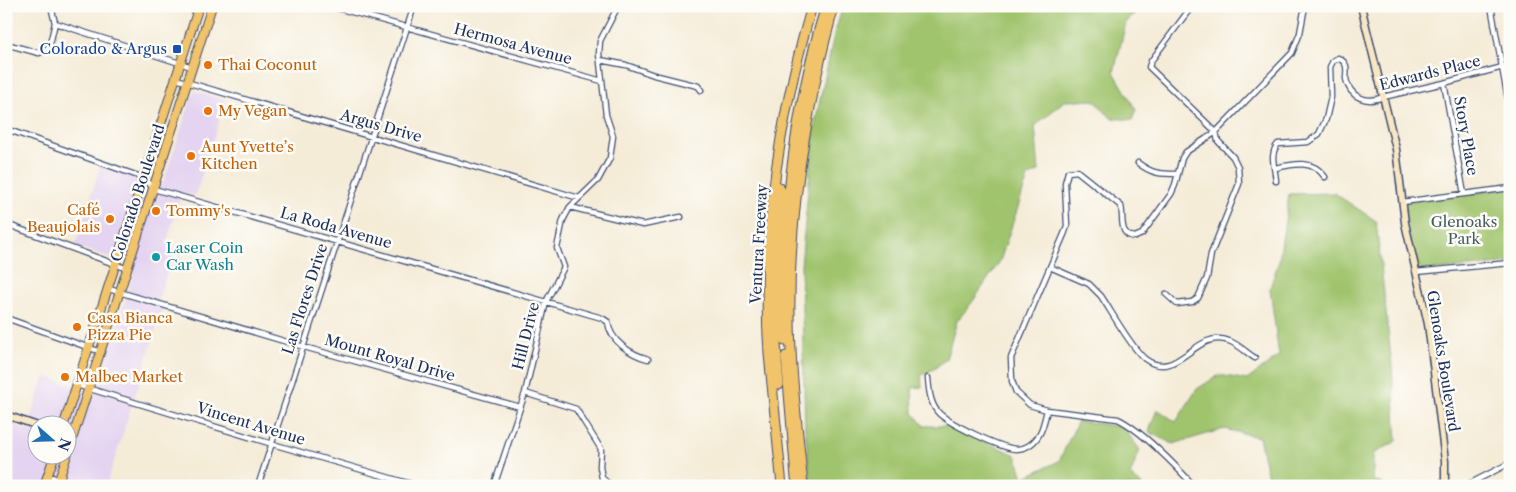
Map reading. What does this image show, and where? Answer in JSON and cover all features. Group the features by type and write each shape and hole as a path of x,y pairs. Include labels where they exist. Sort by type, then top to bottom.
{"highway":[{"name":"Ventura Freeway","path":"782,486 769,353 768,285 770,226 788,102 812,6"},
{"path":"796,486 787,380 784,310 785,253 792,174 802,103 826,6"},
{"path":"802,486 791,350 793,226 809,106 834,6"},
{"path":"776,179 780,191 776,259 775,330 787,486"}],"main road":[{"name":"Colorado Boulevard","path":"67,414 199,6"},
{"name":"Colorado Boulevard","path":"78,417 121,292 212,6"},
{"path":"44,486 51,464"},
{"name":"Colorado Boulevard","path":"58,483 63,464"}],"street":[{"path":"6,44 39,53 49,48 55,23 51,6"},
{"name":"Hermosa Avenue","path":"330,6 602,81"},
{"name":"Las Flores Drive","path":"258,486 414,6"},
{"name":"Hill Drive","path":"496,486 496,480 525,393 546,302 564,267 556,248 563,220 570,207 598,180 610,158 613,136 606,114 600,60 600,41 618,6"},
{"path":"1166,294 1177,304 1192,302 1198,298 1207,278 1211,254 1239,184 1238,166 1233,157 1218,141 1216,132 1149,68 1151,61 1192,6"},
{"path":"1194,486 1166,457 1127,423 1118,419 1048,410 1030,405 1016,392 1012,381 1011,358 1066,226 1064,183 1066,174 1072,170 1077,171 1121,206 1123,231 1129,236 1135,237 1142,234 1171,194 1182,158 1186,152 1216,132 1292,53 1300,33 1305,6"},
{"name":"Glenoaks Boulevard","path":"1361,6 1396,149 1405,223 1428,324 1444,461 1445,486"},
{"path":"1491,6 1510,111"},
{"path":"55,23 192,67"},
{"name":"Edwards Place","path":"1276,181 1273,156 1274,149 1278,144 1308,142 1319,134 1323,128 1331,97 1330,67 1333,61 1338,58 1343,60 1346,65 1346,78 1349,88 1363,100 1376,100 1510,65"},
{"path":"600,60 626,65 654,75 698,86 701,90"},
{"path":"1502,68 1510,72"},
{"name":"Argus Drive","path":"176,79 579,198"},
{"name":"Story Place","path":"1444,83 1464,194"},
{"name":"La Roda Avenue","path":"6,129 144,178 154,188 546,302 608,322 613,338 638,356 648,359"},
{"path":"1138,163 1148,171 1159,174 1178,174"},
{"path":"1275,168 1300,163 1315,167 1325,177"},
{"path":"1402,202 1510,188"},
{"path":"570,207 643,225 681,218"},
{"path":"6,224 128,268"},
{"path":"1416,272 1510,263"},
{"path":"1050,267 1094,288 1137,351 1152,363 1165,366 1178,360 1200,343 1213,340 1229,341 1255,358"},
{"name":"Mount Royal Drive","path":"109,289 520,407"},
{"path":"6,318 101,352"},
{"path":"928,378 932,404 937,412 949,422 959,427 1007,447 1024,448 1031,444 1040,434 1048,410"},
{"name":"Vincent Avenue","path":"77,384 272,444 418,486"},
{"path":"525,393 576,409 601,449 600,467 602,478 611,486"},
{"path":"6,414 28,422"},
{"path":"1465,486 1510,463"},
{"path":"48,476 58,483 80,486"}],"shaded area":[{"path":"194,91 226,100 195,196 182,194 166,244 175,248 156,306 163,308 106,486 6,486 6,430 9,423 26,430 28,424 28,464 78,464 78,414 32,414 45,376 95,393 136,266 75,246 100,167 162,186"}],"green space":[{"path":"843,6 1141,6 1126,22 1114,72 1136,110 1132,120 1111,118 1094,100 1064,101 1035,126 1039,171 1028,177 1000,261 957,321 946,359 934,369 921,375 922,387 912,388 913,413 924,426 947,426 1016,455 1023,478 1059,461 1078,421 1123,427 1140,450 1130,475 1143,486 811,486 805,428 801,266 814,128 834,35"},
{"name":"Glenoaks Park","path":"1510,188 1510,263 1416,272 1402,202"},
{"path":"1334,193 1376,221 1392,367 1397,441 1373,454 1373,480 1387,486 1270,486 1259,437 1224,429 1173,444 1149,432 1157,409 1176,422 1197,389 1219,375 1247,380 1279,356 1270,288 1279,261 1289,194"}],"place":[{"name":"Colorado & Argus","path":"177,49"},
{"name":"Thai Coconut","path":"208,65"},
{"name":"My Vegan","path":"208,111"},
{"name":"Aunt Yvette’s Kitchen","path":"191,156"},
{"name":"Tommy's","path":"156,211"},
{"name":"Café Beaujolais","path":"110,219"},
{"name":"Laser Coin Car Wash","path":"156,257"},
{"name":"Casa Bianca Pizza Pie","path":"77,327"},
{"name":"Malbec Market","path":"65,377"}]}
